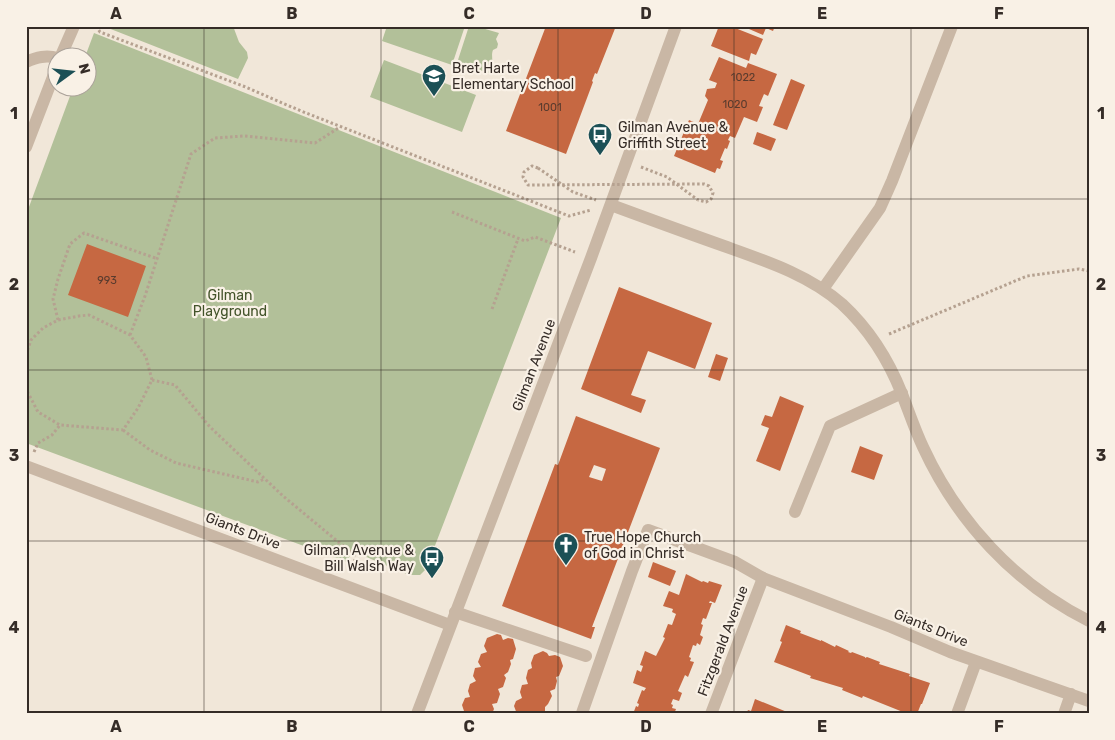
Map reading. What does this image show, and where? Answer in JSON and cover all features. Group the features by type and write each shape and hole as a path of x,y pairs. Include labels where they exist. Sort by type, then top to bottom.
{"street":[{"path":"64,48 74,26"},
{"name":"Gilman Avenue","path":"417,714 592,258 676,26"},
{"path":"823,289 880,208 952,26"},
{"path":"26,62 48,56"},
{"path":"26,147 48,90"},
{"path":"611,205 770,263 823,289 843,305 876,343 902,393 922,446 936,474 956,506 982,539 1010,568 1039,592 1068,611 1089,621"},
{"path":"795,512 830,426 902,393"},
{"name":"Giants Drive","path":"27,466 450,625"},
{"name":"Giants Drive","path":"582,713 648,530 735,562 763,578 976,662 1089,701"},
{"name":"Fitzgerald Avenue","path":"711,714 763,578"},
{"path":"455,612 586,656"},
{"path":"957,714 976,662"},
{"path":"1064,714 1071,694"}],"path":[{"path":"96,26 100,32 243,86 569,216 611,205"},
{"path":"130,335 158,259 191,154 214,138 244,136 315,143 340,126"},
{"path":"611,205 573,192 566,187 559,182 535,167 529,167 524,172 524,180 532,186 551,185 560,185 570,185 618,185 646,184 675,184 684,184 704,184 711,188 712,196 708,201 700,201 682,188 674,183 667,177 627,161"},
{"path":"452,212 518,239 525,241 535,237 592,258"},
{"path":"58,320 53,299 58,279 70,244 84,234 158,259"},
{"path":"492,309 518,239"},
{"path":"876,343 892,332 1028,276 1079,269 1089,271"},
{"path":"26,355 31,340 43,328 58,320 88,315 130,335 146,357 152,380 138,408 123,430"},
{"path":"152,380 176,385 210,427 265,478 354,555 362,592"},
{"path":"26,389 38,412 60,425 123,430 150,450 176,463 258,482 265,478"},
{"path":"27,466 38,443 52,435 60,425"}],"green space":[{"path":"103,26 233,26 239,42 247,52 248,58 238,79"},
{"path":"387,26 465,26 452,65 382,41"},
{"path":"469,26 499,33 496,39 497,48 492,52 492,64 488,67 489,73 457,63"},
{"name":"Gilman Playground","path":"94,33 561,218 426,569 420,575 409,575 352,551 347,562 26,443 26,215 69,98 98,98 98,48 88,48"},
{"path":"384,60 476,95 462,132 370,97"}],"building":[{"path":"546,26 616,26 597,74 595,73 566,154 506,131"},
{"path":"719,26 730,26 763,39 756,55 751,53 749,61 711,46"},
{"path":"750,26 775,26 773,31 766,28 763,35 749,29"},
{"path":"719,57 746,68 748,63 777,74 768,96 764,94 761,101 759,106 763,107 757,122 744,117 735,138 730,136 727,149 725,148 720,160 723,161 720,169 717,168 715,173 674,156 689,120 698,124 708,100 705,96 707,89 715,88 717,83 709,80"},
{"path":"791,79 805,85 787,130 773,125"},
{"path":"757,132 776,139 771,151 753,144"},
{"path":"87,244 146,266 128,317 68,295"},
{"path":"619,287 712,323 695,369 648,351 631,395 646,400 641,413 581,389"},
{"path":"716,354 728,358 720,381 708,377"},
{"path":"780,396 804,406 780,471 756,461 769,428 761,425 765,415 772,417"},
{"name":"True Hope Church of God in Christ","path":"576,416 660,448 592,627 595,627 591,639 502,606 555,464 558,465","holes":["594,465 606,469 602,481 589,477"]},
{"path":"860,446 883,455 874,480 851,472"},
{"path":"653,562 676,571 670,586 648,577"},
{"path":"686,574 702,582 708,583 709,581 722,585 715,603 710,601 709,603 712,603 706,619 703,618 700,635 703,637 700,645 697,643 696,646 693,645 689,657 691,658 690,661 694,662 688,677 685,675 678,691 682,693 679,701 673,699 671,704 673,705 672,708 676,709 674,714 633,714 636,706 638,707 639,704 637,703 642,690 644,691 646,688 633,683 637,670 641,672 643,666 640,665 645,651 656,656 665,638 663,637 668,624 672,625 676,614 672,612 673,609 663,606 669,591 679,595"},
{"path":"786,625 801,631 800,633 835,647 836,645 848,652 867,657 880,662 879,664 930,683 917,714 908,714 863,696 862,698 842,690 843,688 810,678 811,676 774,662"},
{"path":"497,634 501,635 503,640 513,639 516,649 513,659 510,660 511,664 508,672 504,675 506,678 503,687 498,689 500,694 497,703 492,704 494,709 492,714 458,714 464,711 462,705 465,698 470,697 468,691 470,684 476,681 473,676 475,668 481,667 478,662 481,654 487,652 484,646 487,638"},
{"path":"543,651 549,656 555,655 560,657 563,666 559,676 556,677 555,689 550,691 552,696 545,707 545,714 517,714 514,706 516,701 522,698 520,692 522,685 528,684 526,678 528,670 532,668 531,663 534,655"},
{"path":"755,699 792,714 746,714 748,710 751,711"}],"place":[{"name":"Bret Harte Elementary School","path":"434,97"},
{"name":"Gilman Avenue & Griffith Street","path":"600,156"},
{"name":"True Hope Church of God in Christ","path":"566,566"},
{"name":"Gilman Avenue & Bill Walsh Way","path":"432,579"}]}
